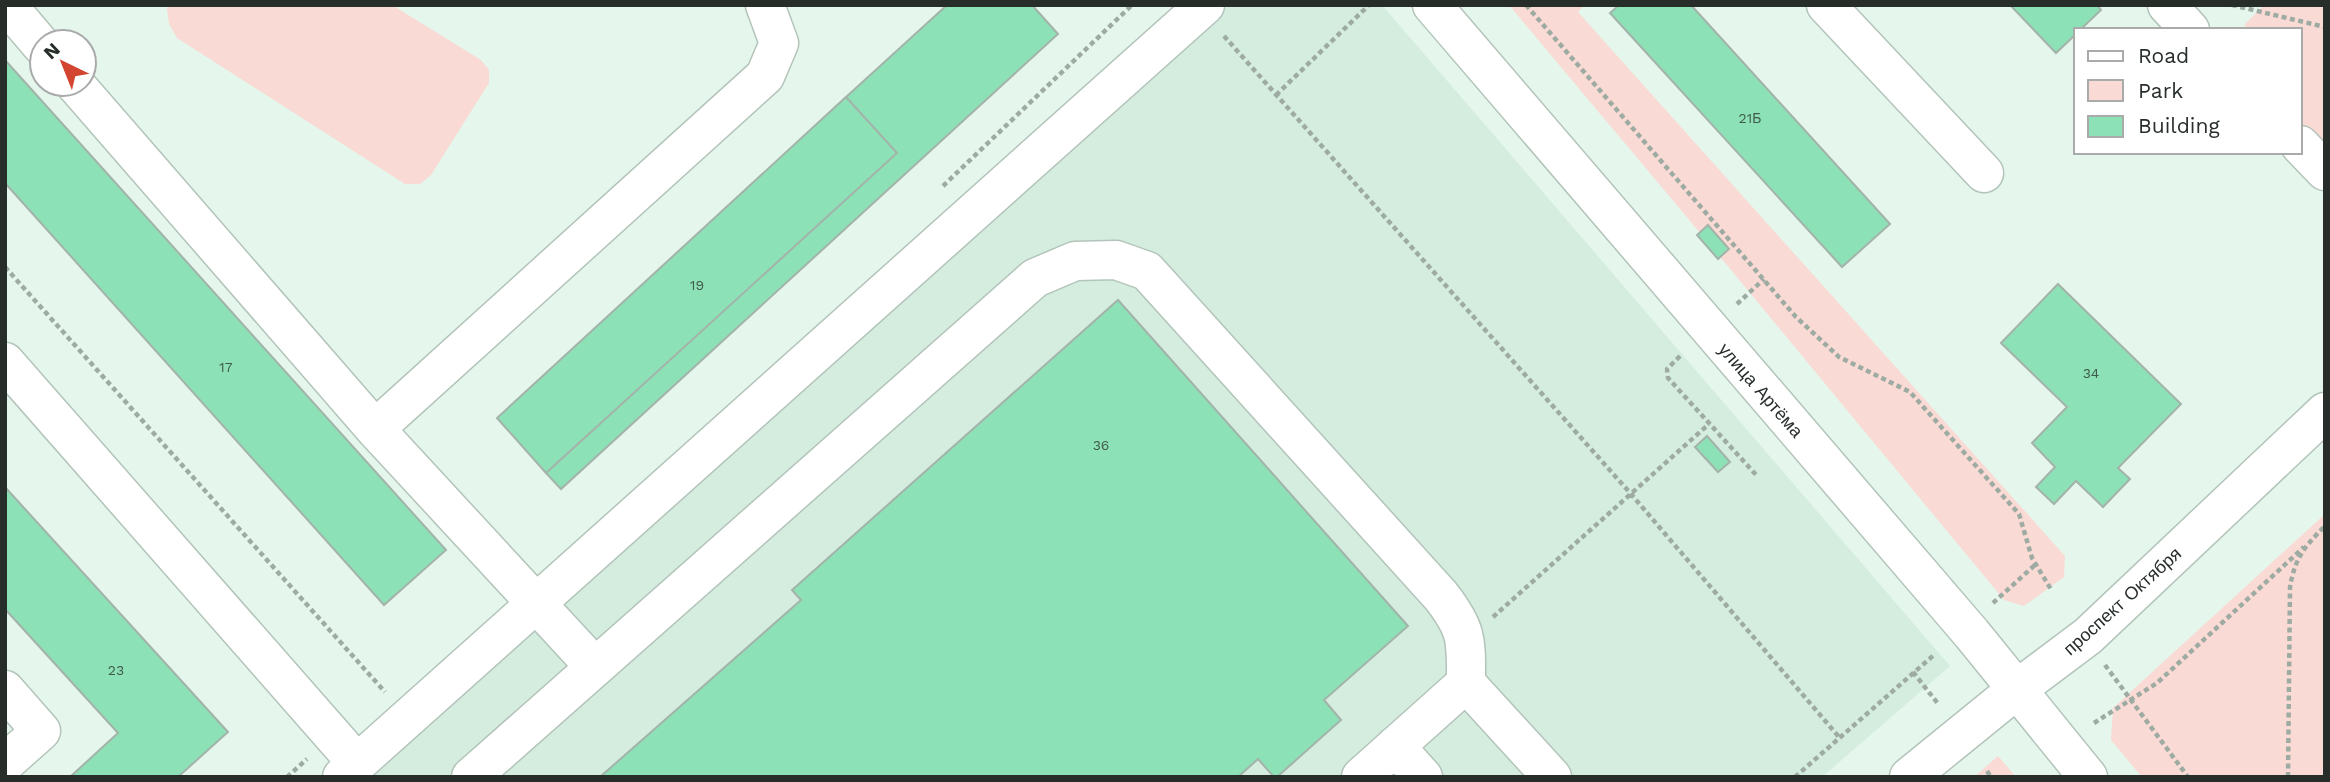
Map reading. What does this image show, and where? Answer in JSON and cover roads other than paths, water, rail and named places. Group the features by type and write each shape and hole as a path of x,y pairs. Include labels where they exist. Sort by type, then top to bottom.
{"street":[{"path":"7,5 28,30"},
{"path":"375,429 765,76 779,43 765,5"},
{"name":"улица Артёма","path":"1432,5 1972,634 2088,777"},
{"path":"1826,5 1984,173"},
{"path":"5,362 350,770 1202,7"},
{"path":"87,98 375,429 595,667"},
{"path":"2302,147 2325,171"},
{"path":"471,777 1035,278 1074,261 1116,260 1147,271 1441,596 1458,618 1466,641 1466,683 1552,777"},
{"name":"проспект Октября","path":"1909,777 2016,690 2088,636 2325,412"},
{"path":"1361,777 1466,683"},
{"path":"5,690 41,731 5,763"},
{"path":"1395,746 1423,777"}]}
